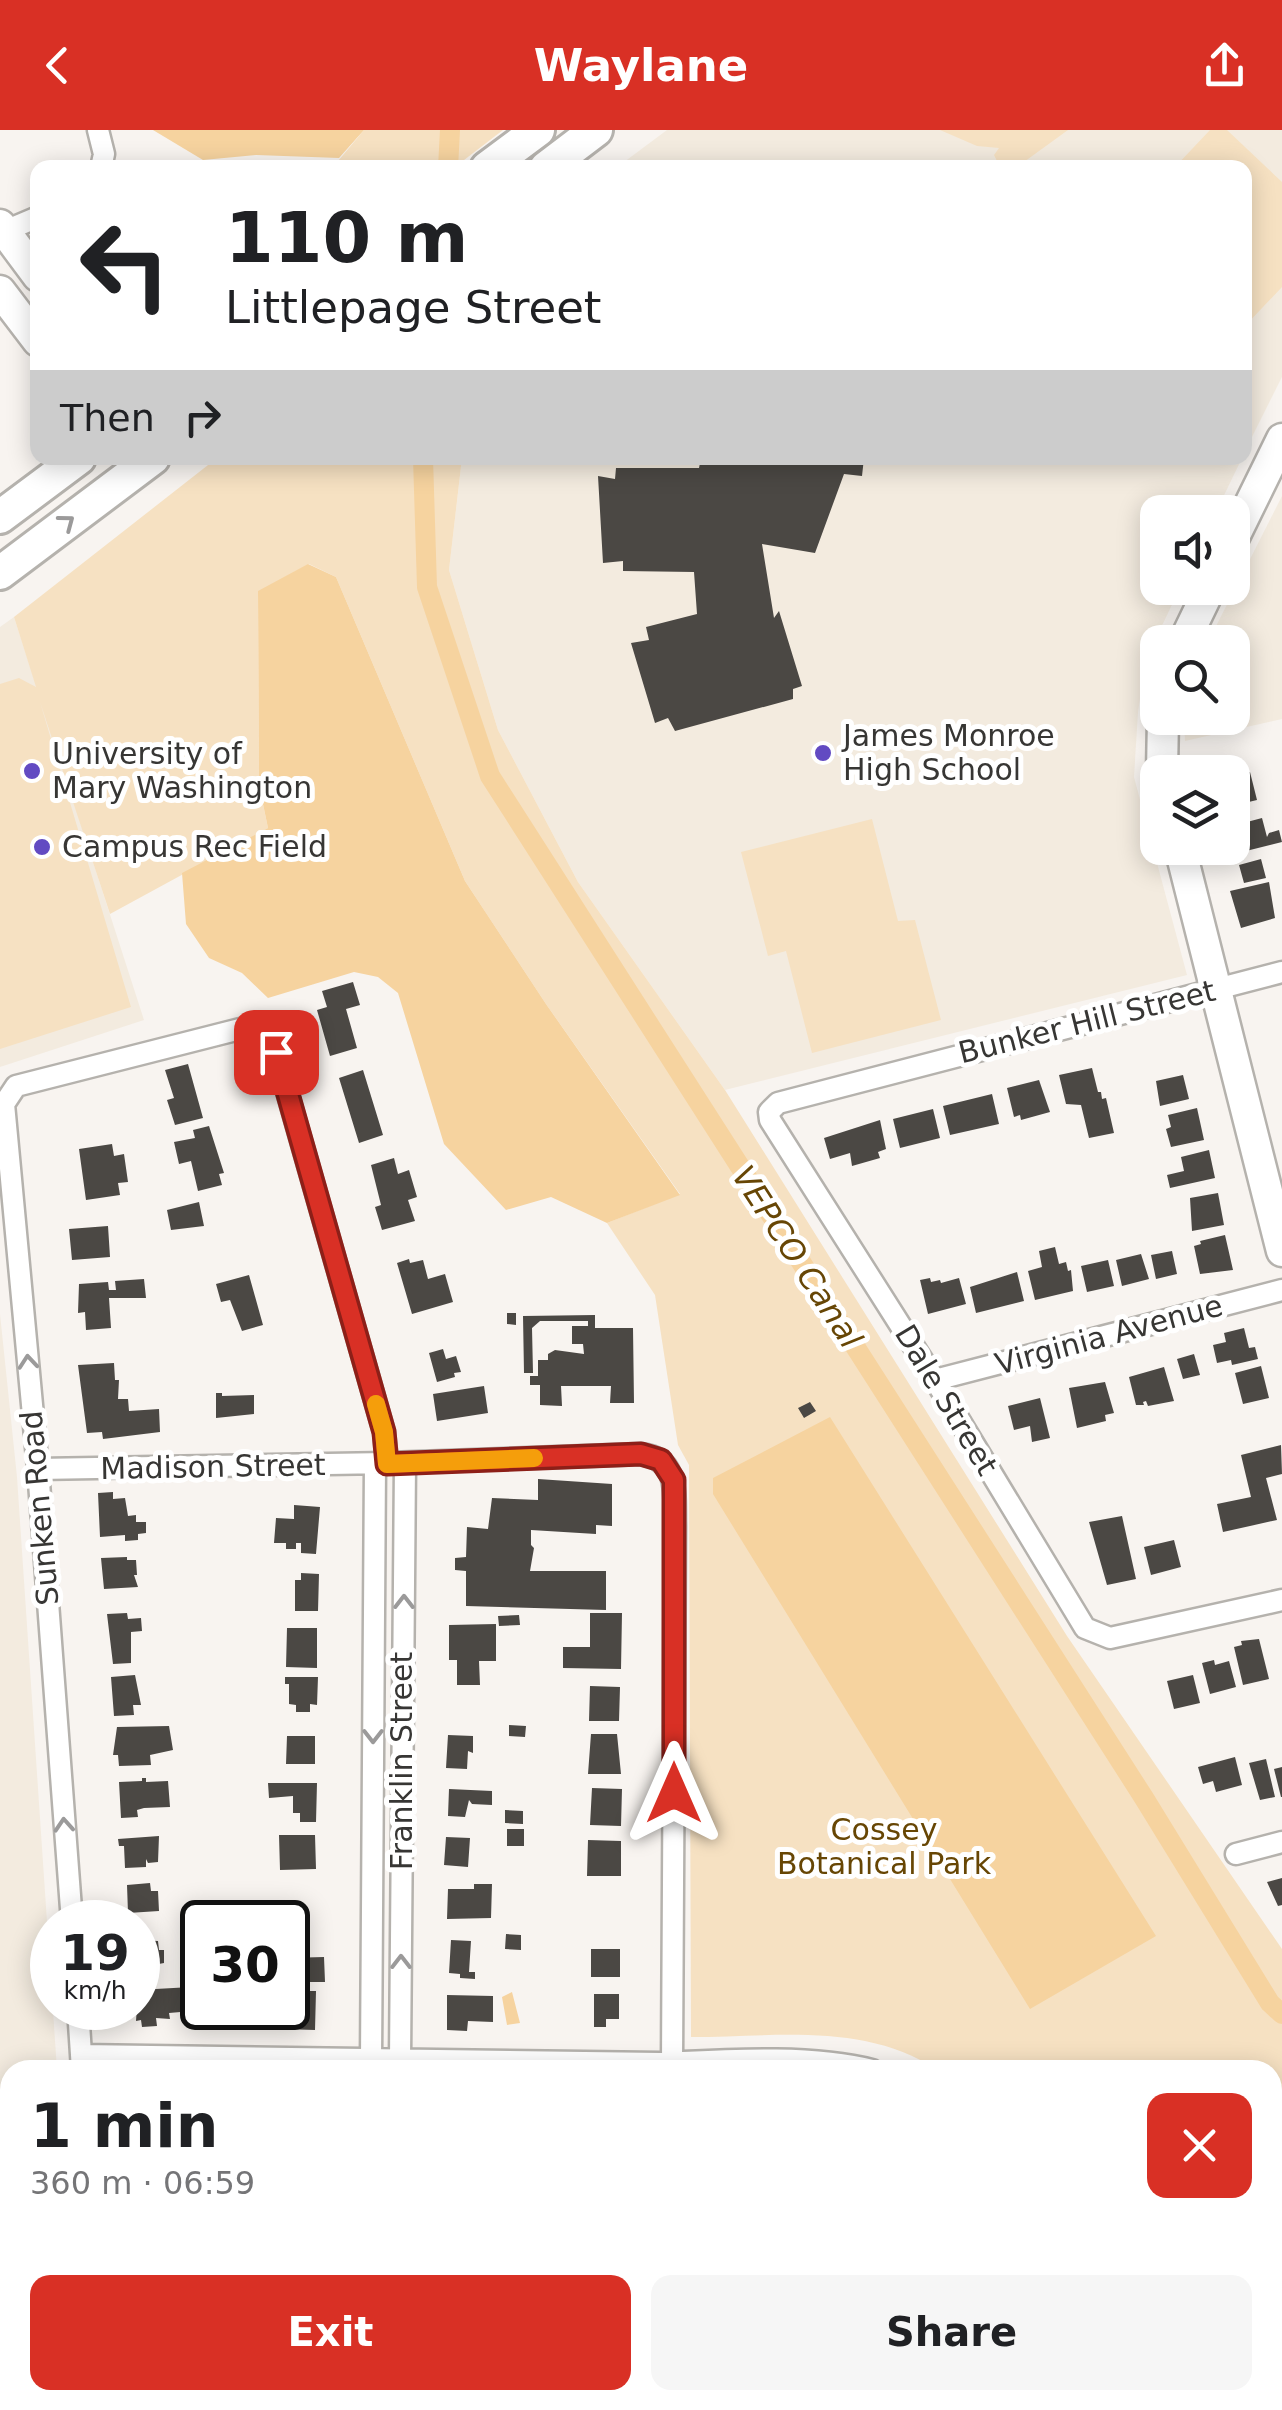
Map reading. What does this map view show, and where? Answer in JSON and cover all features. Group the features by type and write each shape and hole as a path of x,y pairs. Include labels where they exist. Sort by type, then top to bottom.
{"main road":[{"path":"497,160 538,130"},
{"path":"557,160 596,130"},
{"path":"0,517 70,465"},
{"path":"0,572 133,465"}],"street":[{"path":"98,130 103,160"},
{"path":"30,219 2,228 30,265"},
{"path":"0,292 30,331"},
{"path":"1250,504 1282,439"},
{"path":"1184,865 1282,1251"},
{"name":"Bunker Hill Street","path":"892,1072 1282,972"},
{"name":"Sunken Road","path":"70,1900 38,1470 4,1104 8,1094 24,1082 240,1029 262,1036 276,1052"},
{"name":"Franklin Street","path":"276,1052 384,1432 389,1463 386,2060"},
{"name":"Dale Street","path":"892,1072 778,1102 769,1112 770,1120 935,1380 1085,1628 1110,1638 1282,1600"},
{"name":"Virginia Avenue","path":"935,1380 1282,1290"},
{"name":"Madison Street","path":"38,1470 641,1454 661,1460 674,1480 676,1526 664,2060"},
{"name":"Franklin Street","path":"386,2060 389,1463"},
{"path":"1236,1854 1282,1842"},
{"path":"80,2030 82,2060"}],"shaded area":[{"path":"153,130 364,130 339,158 256,155 203,160"},
{"path":"667,130 1282,130 1282,377 1252,437 1252,160 627,160"},
{"name":"James Monroe High School","path":"461,465 1239,465 1224,495 1140,495 1140,605 1172,605 1162,625 1140,625 1134,777 1140,799 1140,865 1158,865 1187,975 725,1090 578,882 498,730 449,570"},
{"path":"1282,496 1282,719 1250,726 1250,625 1217,625 1227,605 1250,605 1250,559"},
{"path":"308,564 336,577 465,881 680,1195 607,1223 551,1197 506,1210 444,1144 398,993 378,977 354,972 268,998 242,973 209,958 186,924 182,873 268,828 259,785 258,591"},
{"name":"Campus Rec Field","path":"14,617 144,1020 0,1067 0,627"},
{"path":"1185,735 1211,735 1185,741"},
{"path":"0,1314 17,1477 46,1900 30,1900 30,2030 54,2030 56,2060 0,2060"},
{"path":"830,1417 1156,1936 1030,2009 713,1494 713,1478"},
{"path":"512,1992 520,2023 507,2025 502,1997"}],"green space":[{"path":"364,130 503,130 464,160 339,160"},
{"path":"940,130 1068,130 1027,160 996,160 994,155 999,148 977,146"},
{"path":"1210,130 1227,130 1282,182 1282,287 1252,319 1252,160 1182,160"},
{"name":"Cossey Botanical Park","path":"208,465 461,465 449,570 498,730 578,882 725,1090 1067,1636 1282,1949 1282,2060 918,2060 850,2038 691,2037 689,1465 678,1445 655,1295 607,1223 680,1194 465,881 336,577 309,564 258,592 259,785 268,828 110,914 40,702 131,1007 0,1049 0,684 19,678 36,687 14,617"},
{"path":"872,819 898,921 915,920 941,1020 812,1053 786,951 768,956 741,852"}],"building":[{"name":"James Monroe High School","path":"863,465 862,476 844,474 815,553 762,544 774,618 779,611 802,686 793,689 793,699 675,731 668,718 655,723 631,643 649,640 646,627 697,614 694,572 623,571 623,561 603,563 598,476 615,479 616,468"},
{"path":"1250,772 1257,800 1250,802"},
{"path":"1262,818 1267,837 1279,830 1282,842 1250,850 1250,821"},
{"path":"1261,859 1266,878 1244,883 1239,865"},
{"path":"1269,882 1275,918 1241,928 1230,891"},
{"path":"353,982 360,1005 346,1009 357,1048 330,1056 317,1010 327,1007 322,991"},
{"path":"188,1064 203,1118 175,1125 167,1100 174,1098 165,1070"},
{"path":"1092,1068 1098,1092 1102,1099 1106,1098 1114,1133 1089,1138 1081,1105 1066,1104 1059,1075"},
{"path":"363,1070 383,1135 359,1143 339,1078"},
{"path":"1183,1075 1189,1099 1160,1106 1156,1081"},
{"path":"1039,1080 1050,1112 1021,1120 1020,1115 1014,1117 1007,1088"},
{"path":"992,1094 999,1124 950,1135 943,1106"},
{"path":"1197,1108 1204,1140 1171,1147 1166,1129 1171,1127 1168,1115"},
{"path":"933,1109 940,1138 900,1148 893,1119"},
{"path":"880,1120 886,1149 878,1152 880,1158 852,1166 850,1153 830,1159 824,1138"},
{"path":"209,1126 224,1173 219,1174 222,1185 198,1191 191,1161 179,1164 174,1142 195,1138 193,1130"},
{"path":"112,1144 114,1156 124,1154 128,1182 118,1183 120,1195 86,1200 79,1149"},
{"path":"1209,1150 1215,1178 1170,1188 1167,1175 1184,1171 1181,1157"},
{"path":"394,1158 398,1174 409,1170 417,1197 408,1200 415,1221 382,1230 375,1207 381,1205 371,1165"},
{"path":"1218,1193 1224,1225 1192,1231 1190,1198"},
{"path":"199,1202 204,1226 171,1230 167,1210"},
{"path":"108,1226 110,1257 72,1260 69,1229"},
{"path":"1225,1235 1233,1270 1200,1274 1194,1246"},
{"path":"1055,1247 1059,1264 1066,1262 1068,1271 1071,1270 1073,1291 1035,1300 1028,1271 1042,1267 1039,1251"},
{"path":"1172,1251 1177,1274 1156,1279 1151,1255"},
{"path":"1141,1254 1149,1279 1122,1286 1116,1260"},
{"path":"409,1259 410,1263 423,1260 428,1279 445,1274 453,1302 412,1314 397,1263"},
{"path":"1108,1260 1114,1286 1087,1292 1081,1266"},
{"path":"1017,1272 1024,1301 976,1313 970,1287"},
{"path":"249,1275 263,1325 242,1331 230,1300 221,1302 216,1284"},
{"path":"930,1278 931,1282 941,1283 959,1278 966,1304 928,1314 920,1280"},
{"path":"144,1279 146,1298 109,1298 111,1328 86,1330 85,1312 78,1313 79,1284 108,1282 109,1290 116,1290 115,1281"},
{"path":"507,1313 516,1313 516,1325 507,1324"},
{"path":"595,1315 595,1328 633,1328 634,1403 610,1403 611,1386 561,1386 562,1406 540,1405 540,1385 530,1385 530,1376 538,1376 538,1360 548,1360 548,1354 555,1350 584,1354 583,1344 572,1344 572,1326 588,1326 588,1321 540,1321 532,1328 533,1373 524,1373 523,1316"},
{"path":"1244,1328 1249,1348 1255,1347 1258,1359 1232,1365 1231,1360 1217,1363 1213,1345 1226,1342 1224,1333"},
{"path":"443,1349 446,1359 456,1356 461,1372 437,1382 429,1353"},
{"path":"1194,1354 1200,1375 1183,1379 1177,1359"},
{"path":"114,1363 115,1380 119,1380 118,1399 128,1399 129,1411 159,1409 160,1432 103,1439 102,1432 87,1433 78,1365"},
{"path":"1261,1366 1269,1398 1243,1404 1235,1373"},
{"path":"1164,1367 1174,1401 1136,1405 1129,1377"},
{"path":"1105,1382 1114,1413 1105,1415 1106,1421 1077,1428 1069,1388"},
{"path":"484,1386 488,1413 437,1421 433,1394"},
{"path":"216,1393 254,1395 254,1414 216,1418"},
{"path":"1040,1398 1050,1438 1032,1442 1030,1426 1014,1430 1008,1406"},
{"path":"810,1402 816,1411 804,1418 798,1408"},
{"path":"1281,1445 1282,1474 1266,1478 1277,1520 1223,1532 1217,1504 1251,1497 1241,1455"},
{"path":"538,1479 612,1484 612,1526 596,1525 596,1534 531,1530 534,1548 530,1571 606,1571 606,1610 466,1606 466,1571 455,1570 455,1558 466,1557 467,1527 488,1529 492,1498 538,1500"},
{"path":"113,1492 113,1499 125,1498 128,1516 136,1515 136,1522 146,1522 146,1533 138,1534 138,1540 125,1541 125,1535 100,1537 98,1493"},
{"path":"294,1505 320,1507 316,1554 301,1553 301,1543 296,1543 296,1549 286,1549 286,1543 274,1543 276,1518 294,1519"},
{"path":"1122,1516 1136,1579 1107,1585 1089,1522"},
{"path":"1174,1540 1181,1567 1151,1575 1144,1547"},
{"path":"101,1558 136,1560 134,1575 138,1587 104,1589"},
{"path":"301,1573 319,1574 318,1611 295,1611 295,1580 301,1580"},
{"path":"127,1613 128,1619 141,1618 142,1631 131,1632 131,1663 113,1664 107,1614"},
{"path":"590,1613 622,1613 621,1669 563,1668 563,1647 590,1647"},
{"path":"519,1615 520,1625 499,1626 498,1616"},
{"path":"496,1624 496,1661 479,1661 480,1685 457,1685 457,1660 449,1660 449,1625"},
{"path":"287,1628 317,1628 317,1668 286,1667"},
{"path":"1259,1639 1269,1679 1243,1685 1234,1647 1242,1645 1241,1641"},
{"path":"1214,1660 1215,1665 1229,1661 1236,1687 1210,1694 1202,1663"},
{"path":"135,1675 141,1705 133,1705 134,1715 114,1716 111,1677"},
{"path":"1193,1675 1200,1703 1174,1709 1167,1681"},
{"path":"285,1677 318,1677 317,1705 310,1704 310,1712 296,1712 296,1705 289,1704"},
{"path":"590,1686 620,1687 619,1721 589,1721"},
{"path":"509,1725 526,1726 525,1737 509,1736"},
{"path":"169,1726 173,1750 150,1755 151,1765 119,1766 118,1755 113,1755 117,1727"},
{"path":"591,1734 617,1734 621,1774 588,1774"},
{"path":"448,1735 473,1736 473,1753 468,1751 467,1769 446,1768"},
{"path":"287,1736 315,1736 315,1764 286,1764"},
{"path":"1235,1757 1242,1785 1216,1792 1213,1781 1203,1784 1198,1767"},
{"path":"1266,1759 1275,1797 1260,1800 1249,1763"},
{"path":"1282,1767 1282,1797 1281,1797 1274,1769"},
{"path":"142,1778 146,1782 168,1781 170,1807 144,1808 137,1810 138,1817 121,1818 119,1782"},
{"path":"268,1783 317,1783 316,1822 300,1822 300,1813 293,1813 293,1796 269,1798"},
{"path":"592,1788 622,1789 621,1826 590,1825"},
{"path":"449,1789 492,1791 492,1805 472,1804 469,1800 465,1817 448,1816"},
{"path":"505,1810 523,1811 523,1824 505,1823"},
{"path":"507,1829 524,1829 524,1846 507,1846"},
{"path":"279,1835 315,1835 316,1869 280,1870"},
{"path":"159,1836 158,1862 148,1863 146,1859 146,1867 125,1868 124,1846 119,1846 118,1839"},
{"path":"446,1837 470,1838 468,1867 444,1865"},
{"path":"588,1840 621,1841 621,1876 587,1876"},
{"path":"1282,1878 1282,1905 1278,1906 1267,1882"},
{"path":"150,1883 151,1891 158,1891 158,1900 128,1900 127,1885"},
{"path":"474,1884 492,1884 491,1918 447,1919 448,1889 474,1889"},
{"path":"506,1934 521,1935 521,1950 505,1949"},
{"path":"451,1940 471,1941 469,1972 475,1972 475,1979 449,1973"},
{"path":"591,1949 620,1949 620,1977 591,1977"},
{"path":"310,1957 324,1957 325,1982 310,1982"},
{"path":"180,1988 180,2012 169,2013 170,2019 160,2018 160,1989"},
{"path":"310,1991 316,1991 315,2030 310,2030"},
{"path":"594,1994 619,1994 619,2019 606,2019 606,2027 594,2027"},
{"path":"447,1995 493,1996 493,2022 468,2021 467,2031 447,2030"}],"waterway":[{"name":"VEPCO Canal","path":"448,160 450,130"},
{"name":"VEPCO Canal","path":"423,465 427,587 490,776 1144,1798 1270,2003 1282,2014"}],"slow traffic":[{"path":"376,1404 387,1464 534,1458"}],"place":[{"name":"James Monroe High School","path":"823,753"},
{"name":"University of Mary Washington","path":"32,771"},
{"name":"Campus Rec Field","path":"42,847"}],"route":[{"path":"276,1052 384,1432 387,1464 641,1454 661,1460 669,1469 674,1480 676,1526 674,1793"}]}
